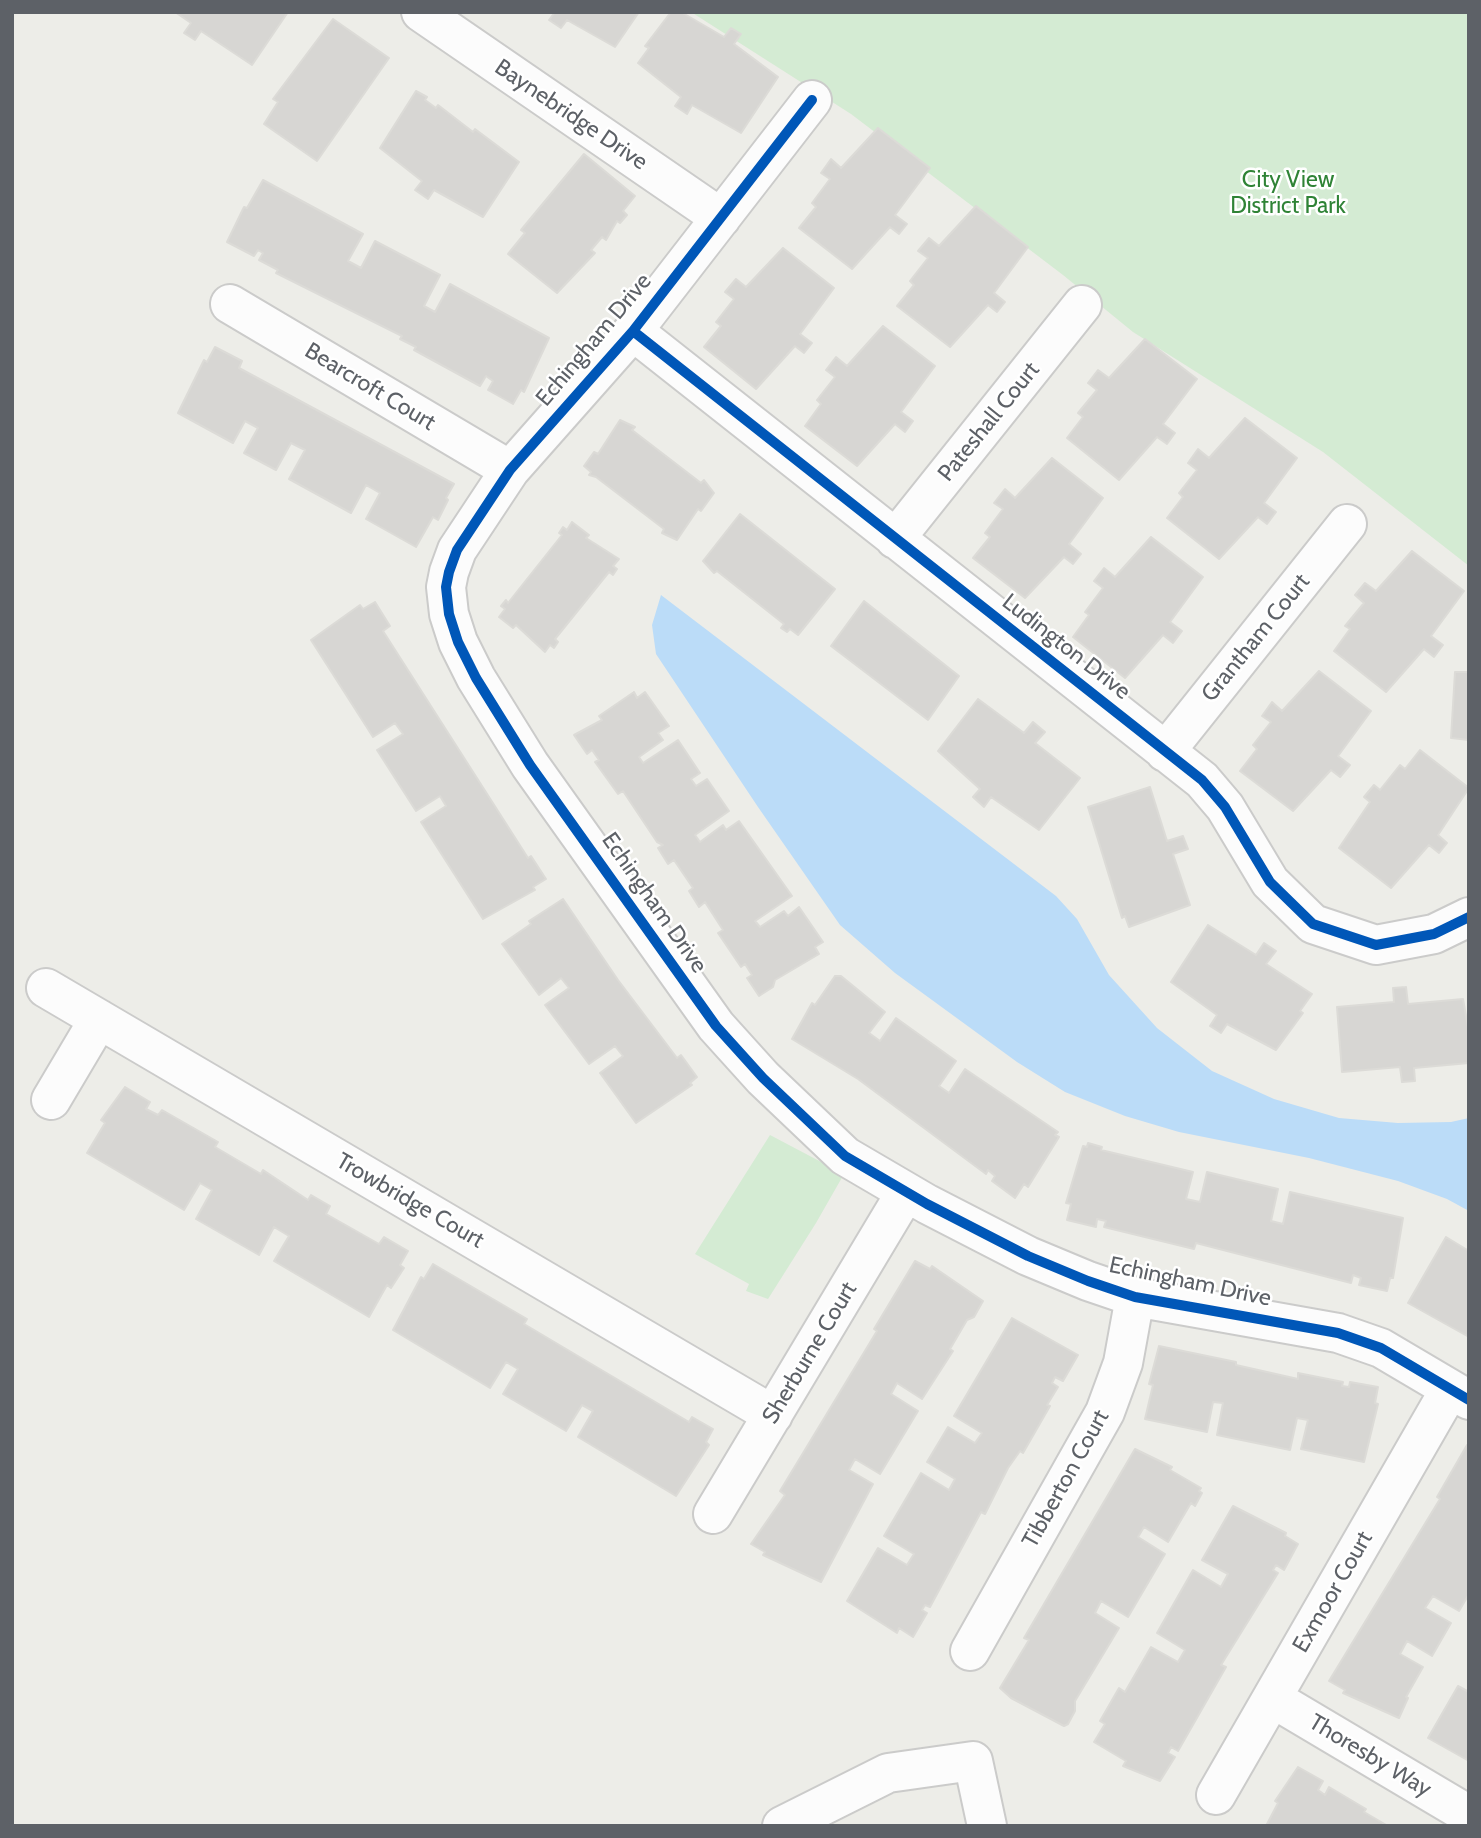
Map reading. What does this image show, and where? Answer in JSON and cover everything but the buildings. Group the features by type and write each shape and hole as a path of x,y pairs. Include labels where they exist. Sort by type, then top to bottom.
{"street":[{"name":"Baynebridge Drive","path":"421,12 721,218"},
{"name":"Echingham Drive","path":"811,100 633,331 510,471 457,550 446,587 449,614 458,642 476,678 530,765 716,1026 763,1078 845,1156 906,1192 1028,1256 1088,1282 1135,1297 1338,1333 1381,1348 1460,1395"},
{"name":"Bearcroft Court","path":"230,304 510,471"},
{"name":"Pateshall Court","path":"895,539 1082,305"},
{"name":"Ludington Drive","path":"633,331 1202,780 1225,807 1270,882 1313,924 1376,945 1434,934 1469,917"},
{"name":"Grantham Court","path":"1165,752 1347,524"},
{"name":"Trowbridge Court","path":"46,988 774,1415"},
{"path":"51,1100 99,1019"},
{"name":"Sherburne Court","path":"713,1514 906,1192"},
{"name":"Tibberton Court","path":"970,1651 1105,1412 1123,1363 1135,1297"},
{"name":"Exmoor Court","path":"1216,1795 1272,1698 1460,1395"},
{"name":"Thoresby Way","path":"1272,1698 1469,1815"},
{"path":"782,1826 888,1773 973,1761 987,1826"}],"green space":[{"name":"City View District Park","path":"691,12 1469,12 1469,566 1323,452 1133,332 1063,275 851,114"},
{"path":"770,1135 844,1174 768,1299 746,1291 749,1284 695,1254"}],"water":[{"path":"661,595 1056,896 1077,919 1109,975 1157,1028 1212,1071 1274,1099 1339,1118 1398,1123 1451,1122 1469,1118 1469,1211 1447,1199 1398,1181 1309,1158 1179,1132 1125,1116 1065,1092 1017,1062 895,973 840,925 656,654 652,625"}],"cycle path":[{"path":"812,100 633,331 510,470 457,550 446,587 449,614 458,642 476,678 530,765 716,1026 763,1078 845,1156 927,1204 1028,1256 1088,1281 1135,1297 1338,1333 1381,1348 1469,1400"},
{"path":"633,331 1202,780 1225,807 1270,882 1313,924 1376,945 1434,934 1469,917"}]}
